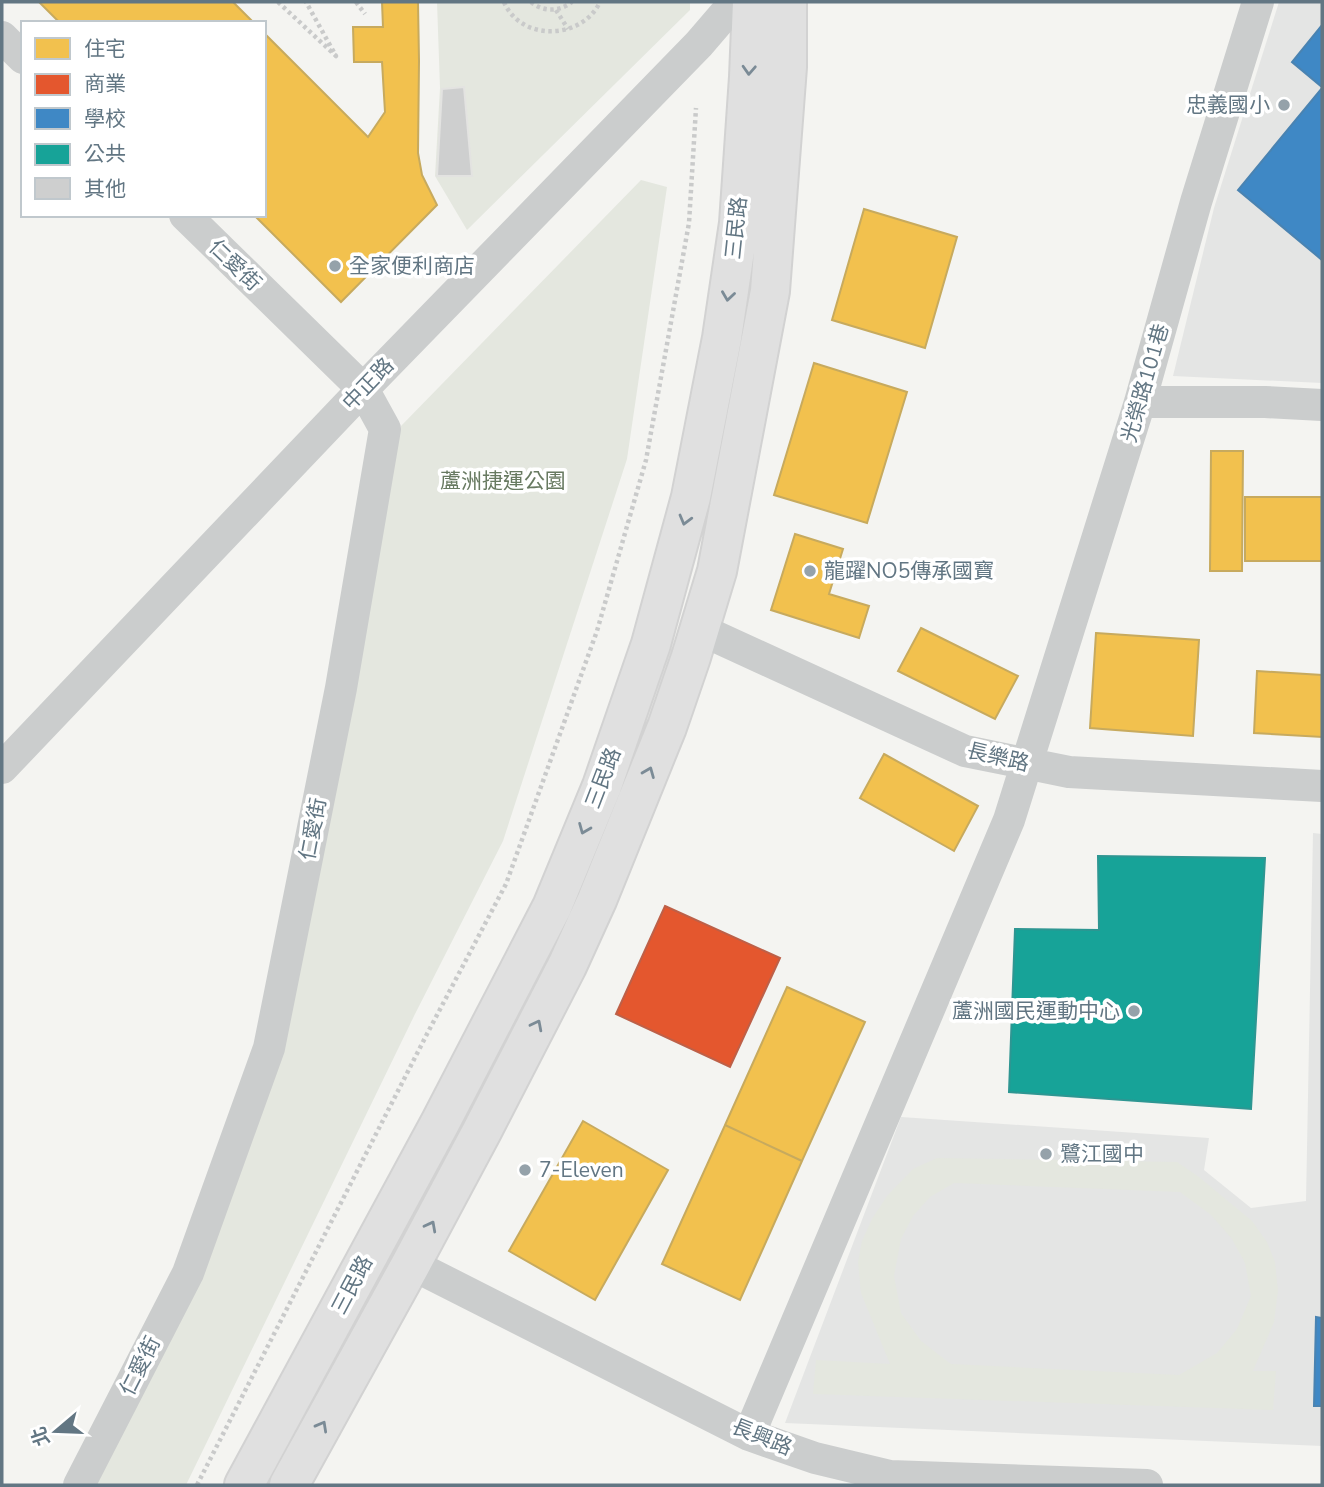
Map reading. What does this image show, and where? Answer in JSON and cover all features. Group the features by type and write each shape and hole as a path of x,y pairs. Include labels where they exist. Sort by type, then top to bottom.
{"main road":[{"name":"三民路","path":"244,1485 440,1123 552,907 602,786 651,644 691,497 722,338 738,223 752,2"},
{"name":"三民路","path":"289,1485 411,1264 561,978 592,911 667,727 691,657 717,571 770,291 787,66 787,2"}],"street":[{"name":"中正路","path":"2,768 363,389 699,44 735,2"},
{"name":"光榮路101巷","path":"749,1435 1009,820 1140,402 1196,202 1258,2"},
{"path":"2,37 21,56"},
{"name":"仁愛街","path":"79,1485 188,1273 269,1048 341,688 385,429 363,389 187,217"},
{"path":"1140,402 1322,405"},
{"name":"長樂路","path":"699,629 965,751 1069,772 1322,786"},
{"name":"長興路","path":"411,1264 749,1435 815,1458 890,1476 1027,1483 1147,1485"}],"path":[{"path":"278,2 336,56 306,2"},
{"path":"356,2 365,14"},
{"path":"504,2 518,20 534,29 551,32 569,29 584,22 600,2"},
{"path":"531,2 536,6 556,10 572,2"},
{"path":"556,10 569,29"},
{"path":"197,1485 506,884 597,631 646,460 689,223 696,108"}],"shaded area":[{"name":"忠義國小","path":"1279,2 1322,2 1322,383 1173,376 1214,208"},
{"name":"鷺江國中","path":"1313,833 1322,834 1322,1446 785,1423 901,1117 1209,1138 1204,1170 1251,1208 1306,1201"}],"green space":[{"path":"437,2 690,2 690,10 467,230 435,176 440,88"},
{"name":"蘆洲捷運公園","path":"641,180 667,187 627,459 503,841 415,1014 186,1485 79,1485 278,1058 367,587 401,426"},
{"path":"937,1158 1177,1162 1252,1221 1267,1242 1275,1262 1278,1291 1274,1322 1253,1371 1276,1371 1273,1410 813,1394 816,1360 890,1364 861,1293 858,1262 862,1241 872,1219 887,1196 913,1169","holes":["954,1183 1180,1192 1211,1215 1232,1239 1245,1263 1251,1296 1237,1329 1217,1353 1179,1375 951,1364 921,1341 901,1313 894,1276 901,1239 913,1216 930,1197"]}],"building: 住宅":[{"path":"39,2 233,2 252,21 58,21"},
{"path":"382,2 418,2 418,153 422,175 437,205 341,302 256,217 266,217 266,35 368,137 385,112 382,62 354,62 353,27 383,27"},
{"path":"864,209 957,237 925,348 832,320"},
{"path":"814,363 907,392 867,523 774,495"},
{"path":"1211,451 1243,451 1242,571 1210,571"},
{"path":"1245,497 1322,497 1322,561 1245,561"},
{"name":"龍躍NO5傳承國寶","path":"795,534 843,549 829,594 869,606 859,638 771,610"},
{"name":"龍躍NO5傳承國寶","path":"921,628 1018,676 995,719 898,671"},
{"path":"1096,633 1199,640 1193,736 1090,728"},
{"path":"1257,671 1322,675 1322,737 1254,733"},
{"path":"884,754 978,806 954,851 860,798"},
{"path":"787,987 865,1022 802,1161 725,1125"},
{"path":"583,1121 668,1170 595,1300 509,1251"},
{"path":"725,1125 802,1161 740,1300 662,1264"}],"building: 商業":[{"path":"665,906 780,958 730,1067 616,1014"}],"building: 學校":[{"path":"1322,25 1322,87 1292,62"},
{"path":"1322,88 1322,260 1238,190"},
{"path":"1316,1317 1322,1318 1322,1406 1314,1406"}],"building: 公共":[{"name":"蘆洲國民運動中心","path":"1098,856 1265,858 1251,1109 1009,1092 1015,929 1099,930"}],"building: 其他":[{"path":"464,87 472,176 437,176 442,89"}],"place":[{"name":"忠義國小","path":"1284,105"},
{"name":"全家便利商店","path":"335,266"},
{"name":"龍躍NO5傳承國寶","path":"810,571"},
{"name":"蘆洲國民運動中心","path":"1134,1011"},
{"name":"鷺江國中","path":"1046,1154"},
{"name":"7-Eleven","path":"525,1170"}]}
